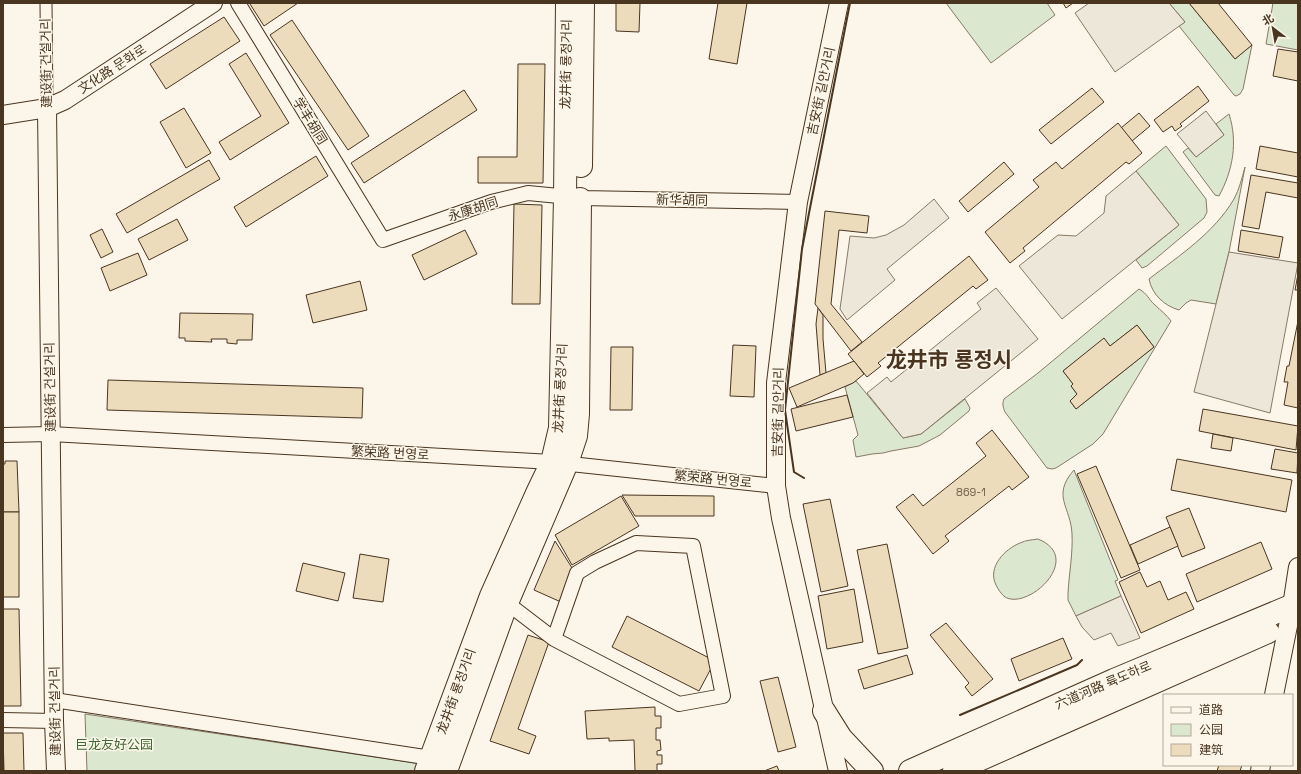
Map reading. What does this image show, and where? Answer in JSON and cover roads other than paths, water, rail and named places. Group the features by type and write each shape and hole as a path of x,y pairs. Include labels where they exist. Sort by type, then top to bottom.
{"main road":[{"name":"龙井街 룡정거리","path":"567,3 573,197"},
{"name":"龙井街 룡정거리","path":"434,767 499,599 538,491 559,463 583,3"},
{"name":"六道河路 륙도하로","path":"910,771 1114,680 1294,613"},
{"name":"六道河路 륙도하로","path":"954,771 1294,613"},
{"path":"824,711 841,738 872,771"}],"street":[{"name":"建设街 건설거리","path":"46,3 50,434 56,771"},
{"name":"文化路 문화로","path":"3,115 47,108 65,100 213,3"},
{"name":"学丰胡同","path":"238,3 383,240"},
{"name":"吉安街 길안거리","path":"838,771 781,518 776,486 776,382 798,202 840,3"},
{"name":"永康胡同","path":"383,240 491,202 528,193 573,197"},
{"name":"新华胡同","path":"573,197 798,202"},
{"name":"繁荣路 번영로","path":"3,435 50,434 559,463 776,486"},
{"path":"499,599 554,638 679,704 723,696 693,546 636,542 595,562 577,573 554,638"},
{"path":"1274,694 1294,613 1298,567"},
{"path":"54,700 434,767"},
{"path":"3,720 54,720"}],"district":[{"name":"龙井市 룡정시","path":"949,359"}],"park label":[{"name":"巨龙友好公园","path":"114,744"}]}
